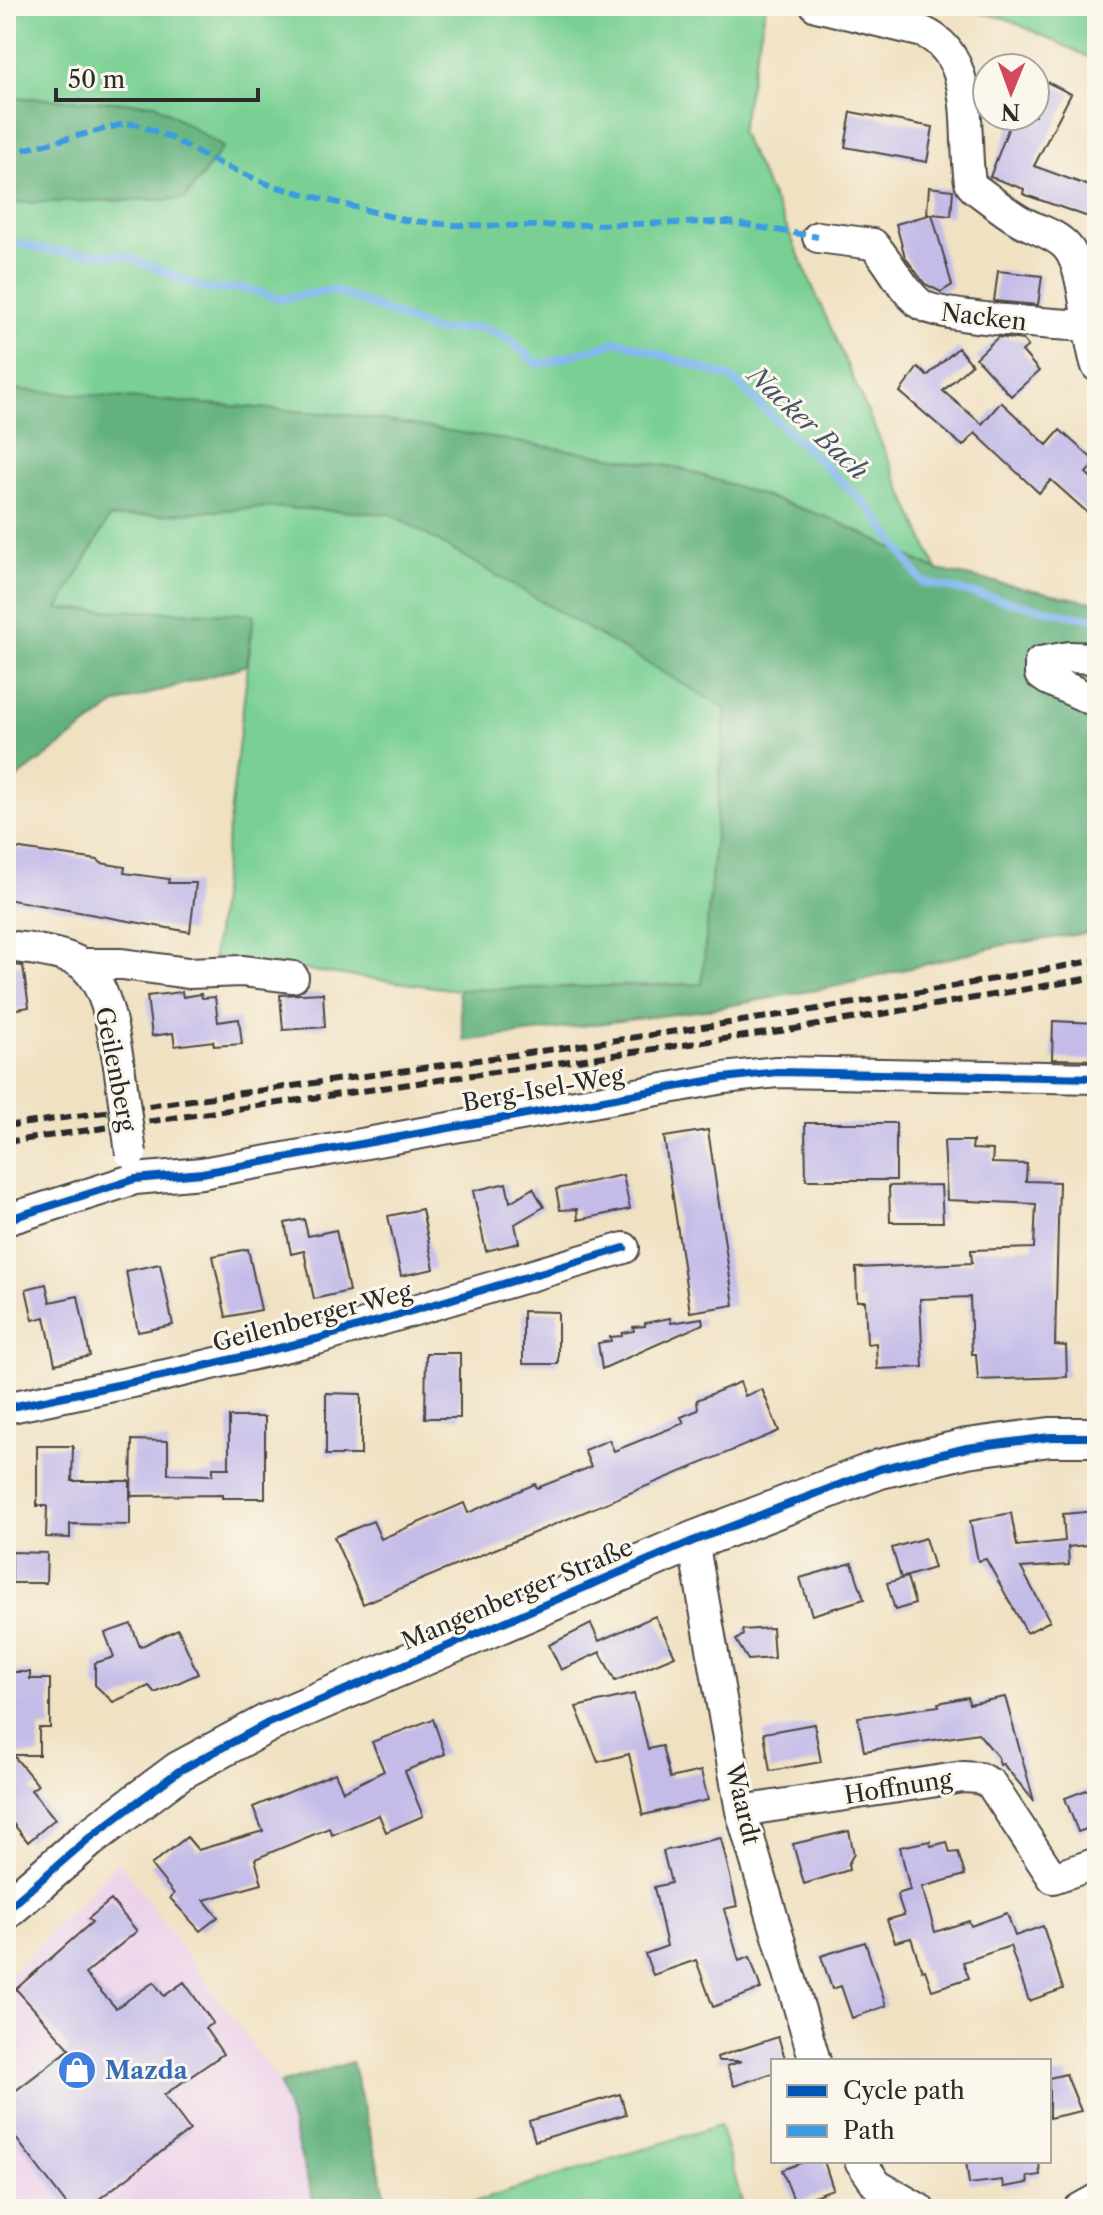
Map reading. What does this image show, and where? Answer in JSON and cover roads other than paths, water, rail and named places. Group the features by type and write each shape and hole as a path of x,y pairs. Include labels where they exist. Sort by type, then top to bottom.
{"main road":[{"name":"Mangenberger Straße","path":"6,1910 88,1839 179,1771 268,1723 693,1541 880,1469 967,1448 1050,1437 1097,1437"}],"street":[{"path":"816,6 923,32 934,37 950,55 962,84 970,182 1019,220 1053,236 1067,247 1078,273 1092,326 1097,366"},
{"name":"Nacken","path":"818,237 873,244 912,296 931,311 1092,326"},
{"path":"1097,658 1051,659 1040,662 1039,667 1040,674 1047,679 1097,702"},
{"path":"6,946 50,953 83,964 122,964 188,973 242,971 293,977"},
{"name":"Geilenberg","path":"83,964 103,999 119,1065 133,1166"},
{"name":"Berg-Isel-Weg","path":"6,1220 62,1205 133,1166 202,1173 481,1120 749,1074 1097,1078"},
{"name":"Geilenberger Weg","path":"6,1408 166,1375 317,1339 624,1248"},
{"name":"Waardt","path":"693,1541 741,1811 814,2059"},
{"name":"Hoffnung","path":"741,1811 963,1777 979,1778 991,1784 1053,1878 1097,1863"},
{"path":"861,2163 877,2185 919,2209"},
{"path":"1079,2209 1097,2199"}],"waterway":[{"name":"Nacker Bach","path":"6,240 49,251 123,255 209,290 245,288 280,299 333,290 435,331 482,327 509,339 538,365 620,341 731,378 872,510 922,582 1069,615 1097,618"}],"railway":[{"path":"6,1126 689,1029 1097,960"},
{"path":"6,1142 794,1029 1097,977"}],"place":[{"name":"Mazda","path":"77,2070"}]}
